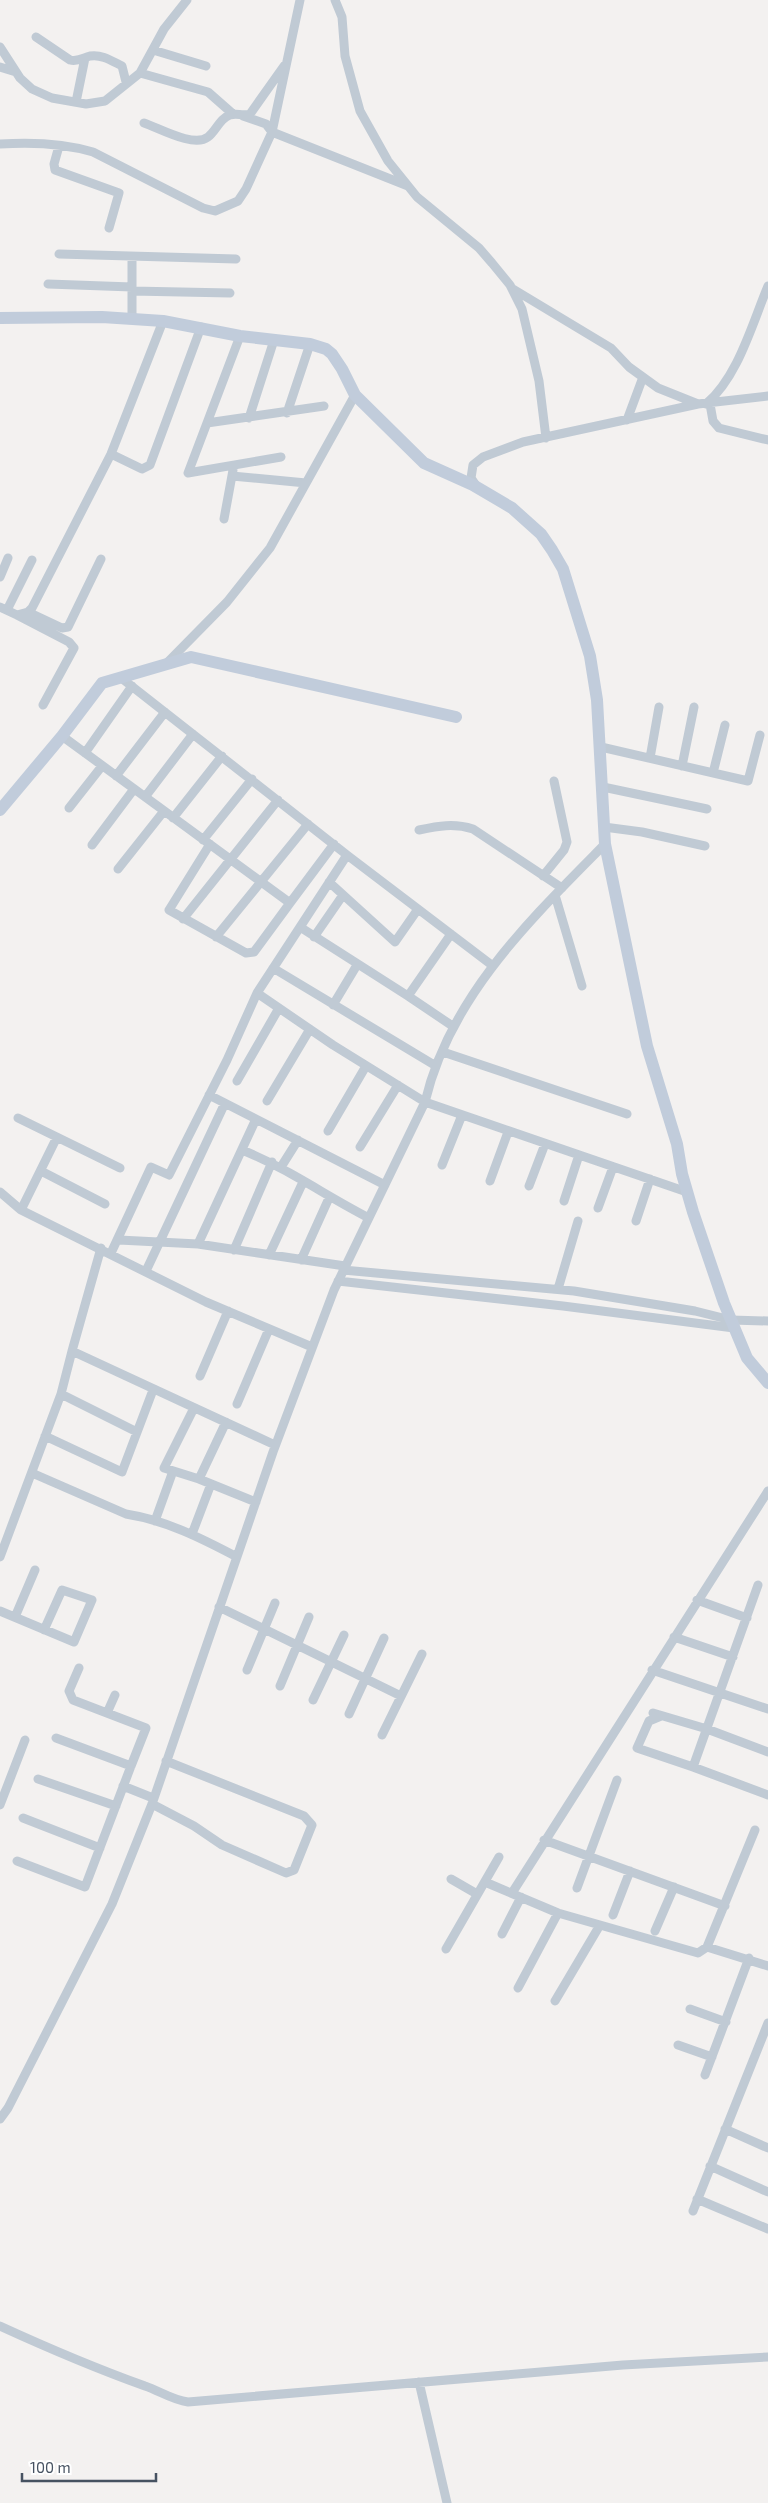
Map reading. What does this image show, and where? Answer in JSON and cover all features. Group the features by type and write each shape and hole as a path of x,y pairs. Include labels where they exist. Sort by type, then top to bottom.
{"street":[{"path":"0,46 16,72 32,89 52,98 86,104 105,101 126,82 140,73 164,29 188,0"},
{"path":"0,144 34,143 93,152 203,208 215,210 238,201 246,189 272,132 300,0"},
{"path":"335,0 342,17 345,56 360,111 388,161 417,197 479,248 513,290 522,309 532,347 539,382 546,438"},
{"path":"36,37 70,60 75,61 100,56 122,66 126,82"},
{"path":"153,50 206,66"},
{"path":"76,102 85,58"},
{"path":"243,116 250,114 254,110 287,61"},
{"path":"0,67 16,72"},
{"path":"140,73 208,92 233,114"},
{"path":"144,122 189,140 198,141 207,138 227,116 233,114 243,116 266,124 272,132 408,186"},
{"path":"59,146 54,164 55,170 119,193 109,228"},
{"path":"59,254 236,259"},
{"path":"132,257 132,318"},
{"path":"48,284 230,293"},
{"path":"705,404 721,389 733,371 764,304 768,286"},
{"path":"513,290 611,348 643,378 658,388 705,404 713,421 719,428 768,440"},
{"path":"0,318 132,318 202,327 240,336 310,344 332,354 355,395 424,463 476,487 525,519 541,534 564,569 590,656 597,700 605,844 642,1024 677,1144 687,1192 732,1324 747,1358 768,1383"},
{"path":"28,612 111,454 163,321"},
{"path":"111,454 142,469 150,465 202,327"},
{"path":"240,336 188,473 281,457"},
{"path":"248,418 274,340"},
{"path":"287,413 310,344"},
{"path":"628,420 643,378"},
{"path":"166,664 227,602 270,548 355,395"},
{"path":"476,487 470,471 473,465 483,457 524,442 705,404 768,396"},
{"path":"207,423 287,413 324,406"},
{"path":"224,519 234,465"},
{"path":"232,476 306,483"},
{"path":"0,577 8,558"},
{"path":"17,614 28,612 62,628 68,628 101,559"},
{"path":"32,560 4,609 70,642 74,648 43,705"},
{"path":"0,810 62,736 102,683 191,656 456,716"},
{"path":"120,677 347,855 494,966"},
{"path":"85,753 132,686"},
{"path":"650,758 659,707"},
{"path":"682,766 694,707"},
{"path":"116,776 165,712"},
{"path":"713,773 725,725"},
{"path":"145,797 193,734"},
{"path":"600,747 748,781 760,735"},
{"path":"62,736 290,903"},
{"path":"173,818 222,756"},
{"path":"69,808 102,766"},
{"path":"252,779 207,842 169,910 246,954 254,952 334,844"},
{"path":"543,876 564,850 567,842 554,782"},
{"path":"603,787 707,809"},
{"path":"92,845 134,789"},
{"path":"184,918 278,800"},
{"path":"118,869 164,811"},
{"path":"216,937 308,824"},
{"path":"419,830 446,825 462,825 473,829 543,876 558,892 582,986"},
{"path":"604,827 642,832 705,846"},
{"path":"0,2119 112,1904 152,1801 275,1445 338,1281 425,1102 436,1066 454,1027 465,1004 494,966 558,892 605,844"},
{"path":"111,1253 119,1240 152,1167 169,1175 257,993 347,855"},
{"path":"329,882 395,942 418,909"},
{"path":"314,937 343,895"},
{"path":"300,927 454,1027"},
{"path":"408,996 451,934"},
{"path":"333,1005 358,965"},
{"path":"273,968 436,1066"},
{"path":"257,993 366,1066 425,1102 687,1192"},
{"path":"237,1081 279,1008"},
{"path":"267,1101 310,1029"},
{"path":"443,1052 627,1114"},
{"path":"328,1131 366,1066"},
{"path":"360,1147 398,1085"},
{"path":"209,1095 385,1185"},
{"path":"146,1271 225,1103"},
{"path":"442,1164 462,1115"},
{"path":"18,1118 120,1168"},
{"path":"198,1244 256,1119"},
{"path":"490,1181 508,1132"},
{"path":"21,1210 57,1137"},
{"path":"281,1167 298,1140"},
{"path":"529,1186 545,1144"},
{"path":"242,1150 272,1162 329,1198 369,1218"},
{"path":"564,1202 579,1156"},
{"path":"234,1250 272,1162"},
{"path":"598,1208 613,1167"},
{"path":"41,1170 105,1204"},
{"path":"636,1221 650,1179"},
{"path":"269,1256 303,1182"},
{"path":"0,1192 21,1210 228,1311 312,1348"},
{"path":"301,1260 329,1198"},
{"path":"558,1289 578,1222"},
{"path":"119,1240 198,1244 344,1268 558,1289 695,1310 732,1324"},
{"path":"0,1557 61,1394 101,1248"},
{"path":"338,1281 732,1324 768,1321"},
{"path":"200,1376 228,1311"},
{"path":"237,1404 269,1329"},
{"path":"72,1351 275,1445"},
{"path":"46,1436 122,1472 153,1390"},
{"path":"61,1394 137,1432"},
{"path":"194,1408 164,1468 199,1479 256,1502"},
{"path":"199,1479 226,1422"},
{"path":"155,1521 173,1471"},
{"path":"32,1473 126,1514 155,1521 192,1534 237,1557"},
{"path":"192,1534 211,1484"},
{"path":"510,1892 768,1492"},
{"path":"15,1617 35,1570"},
{"path":"693,1767 758,1585"},
{"path":"0,1610 44,1630 74,1642 92,1600 62,1590 44,1630"},
{"path":"697,1600 747,1618"},
{"path":"247,1670 275,1602"},
{"path":"219,1607 365,1680 402,1696"},
{"path":"280,1686 309,1617"},
{"path":"313,1700 344,1635"},
{"path":"674,1637 733,1657"},
{"path":"349,1714 384,1638"},
{"path":"382,1735 422,1654"},
{"path":"16,1861 85,1887 146,1728 74,1700 70,1696 70,1691 79,1668"},
{"path":"652,1670 768,1709"},
{"path":"107,1713 114,1695"},
{"path":"768,1752 707,1729 657,1714 649,1720 637,1748 768,1795"},
{"path":"56,1738 131,1766"},
{"path":"0,1805 26,1740"},
{"path":"123,1786 194,1826 222,1845 286,1873 294,1870 312,1825 304,1816 166,1761"},
{"path":"38,1779 116,1806"},
{"path":"576,1888 617,1780"},
{"path":"23,1818 100,1848"},
{"path":"484,1882 558,1913 698,1953 707,1947 755,1830"},
{"path":"544,1840 725,1906"},
{"path":"446,1949 499,1857"},
{"path":"613,1915 630,1871"},
{"path":"451,1879 478,1894"},
{"path":"655,1932 674,1887"},
{"path":"502,1934 521,1897"},
{"path":"518,1988 558,1913"},
{"path":"555,2001 600,1925"},
{"path":"707,1947 749,1958 768,1966"},
{"path":"705,2075 749,1958"},
{"path":"690,2009 726,2022"},
{"path":"692,2211 768,2023"},
{"path":"678,2045 712,2057"},
{"path":"725,2130 768,2148"},
{"path":"710,2166 768,2192"},
{"path":"697,2199 768,2229"},
{"path":"0,2326 80,2363 162,2392 178,2400 188,2402 419,2382 538,2374 623,2365 768,2357"},
{"path":"419,2382 447,2503"}]}
